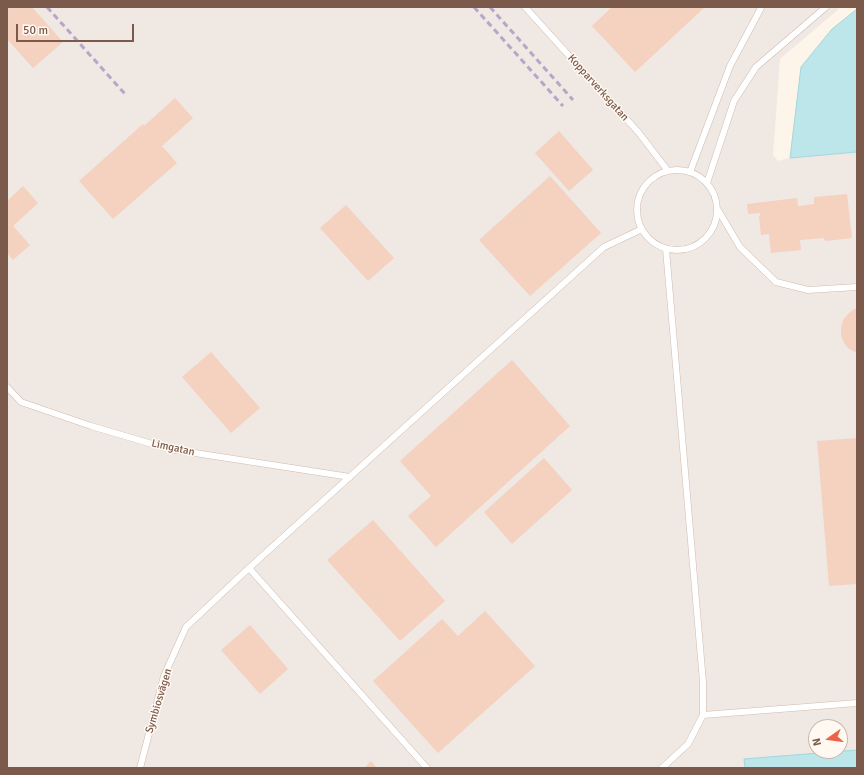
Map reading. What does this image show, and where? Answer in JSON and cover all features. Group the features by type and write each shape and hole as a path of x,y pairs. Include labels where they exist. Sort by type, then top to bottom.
{"lane":[{"name":"Kopparverksgatan","path":"525,7 639,133 668,171"},
{"path":"707,183 734,101 756,67 826,7"},
{"path":"690,172 730,66 760,8"},
{"path":"718,210 715,225 707,237 695,246 681,250 666,249 652,242 642,229 638,217 637,205 647,183 657,176 668,171 679,170 690,172 699,176 707,183 715,195 718,210 740,247 776,282 808,290 857,287"},
{"name":"Symbiosvägen","path":"140,768 164,676 186,627 249,568 604,247 642,229"},
{"path":"662,768 688,744 703,715 702,674 666,249"},
{"name":"Limgatan","path":"7,387 21,402 91,426 169,449 350,477"},
{"path":"249,568 427,768"},
{"path":"703,715 857,703"}],"shaded area":[{"path":"7,7 841,7 780,59 773,155 778,161 790,158 857,152 857,768 7,768"}],"water":[{"path":"857,9 857,152 790,158 801,67 832,29"},
{"path":"857,750 857,768 745,768 744,759 808,754 808,759 848,759 848,751"}],"building":[{"path":"8,7 32,7 63,42 33,68 7,39"},
{"path":"612,7 705,7 635,72 592,26"},
{"path":"175,98 193,118 162,146 177,163 113,219 79,181 143,124 144,126"},
{"path":"559,131 593,170 569,191 535,153"},
{"path":"550,176 601,233 530,296 479,240"},
{"path":"23,186 38,203 13,226 30,245 13,260 7,253 7,201"},
{"path":"847,194 852,238 825,241 824,238 800,240 801,250 771,253 769,234 761,235 760,213 748,214 747,204 797,198 798,206 814,204 814,197"},
{"path":"346,205 394,258 368,281 320,228"},
{"path":"854,309 857,309 857,353 849,349 844,343 841,335 843,320"},
{"path":"211,352 260,408 231,433 182,377"},
{"path":"512,360 570,426 436,547 408,516 431,496 400,461"},
{"path":"857,438 857,584 829,586 817,441"},
{"path":"544,458 572,490 512,544 484,512"},
{"path":"373,520 445,601 400,641 327,560"},
{"path":"485,611 535,666 438,753 373,681 442,619 458,636"},
{"path":"250,625 288,669 260,694 221,650"},
{"path":"371,761 377,768 364,768"}],"railway":[{"path":"47,7 125,94"},
{"path":"474,7 563,106"},
{"path":"490,7 573,100"}]}
